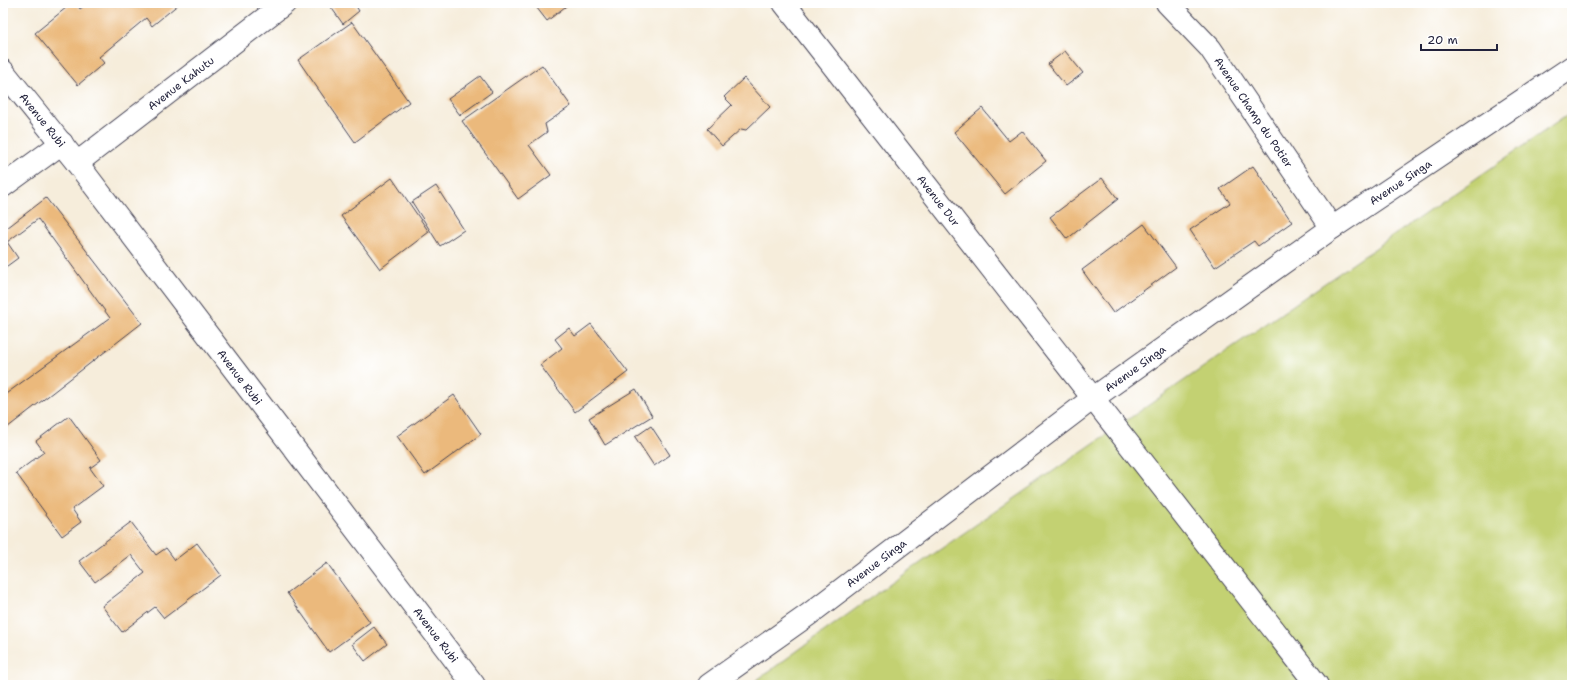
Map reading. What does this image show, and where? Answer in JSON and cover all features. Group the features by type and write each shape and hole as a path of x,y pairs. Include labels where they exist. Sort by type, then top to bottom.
{"street":[{"name":"Avenue Kahutu","path":"77,163 284,3"},
{"name":"Avenue Dur","path":"784,3 1317,685"},
{"name":"Avenue Champ du Potier","path":"1167,3 1210,48 1332,228"},
{"name":"Avenue Singa","path":"709,685 808,615 1092,398 1332,228 1572,67"},
{"name":"Avenue Rubi","path":"3,71 62,143 474,685"},
{"path":"3,186 62,143"}],"green space":[{"path":"1572,112 1572,685 750,685 883,589"}],"building":[{"path":"72,3 75,3 80,9 88,3 180,3 152,26 146,18 99,57 104,63 78,85 35,33"},
{"path":"328,3 354,3 359,11 343,24"},
{"path":"533,3 570,3 547,21"},
{"path":"352,22 409,102 355,142 298,60"},
{"path":"1065,51 1083,73 1066,86 1048,64"},
{"path":"542,65 571,106 545,124 547,132 529,145 551,175 518,199 462,121"},
{"path":"480,76 492,92 460,115 448,99"},
{"path":"744,78 770,107 746,130 741,129 722,146 707,129 732,105 724,97"},
{"path":"982,108 1009,141 1022,131 1046,161 1005,194 954,132"},
{"path":"1253,166 1292,222 1258,246 1254,241 1215,267 1190,230 1230,203 1220,189"},
{"path":"392,178 429,232 380,269 341,216"},
{"path":"1102,178 1118,199 1067,239 1050,217"},
{"path":"436,186 464,230 440,246 412,202"},
{"path":"46,198 142,323 3,431 3,396 110,318 38,219 7,242 18,258 3,269 3,231"},
{"path":"1144,224 1176,267 1113,313 1082,270"},
{"path":"591,324 628,372 575,412 540,365 562,348 555,339 569,328 575,336"},
{"path":"636,389 652,416 605,445 589,418"},
{"path":"454,395 481,434 425,475 397,436"},
{"path":"69,416 101,460 90,468 103,486 72,509 81,522 62,536 16,473 44,452 36,441"},
{"path":"651,426 670,455 654,466 635,437"},
{"path":"131,522 156,555 166,548 175,560 197,543 221,575 164,618 155,607 122,632 102,606 145,573 131,555 95,582 79,561"},
{"path":"327,563 370,622 329,652 287,593"},
{"path":"374,627 387,644 365,661 352,644"}]}
